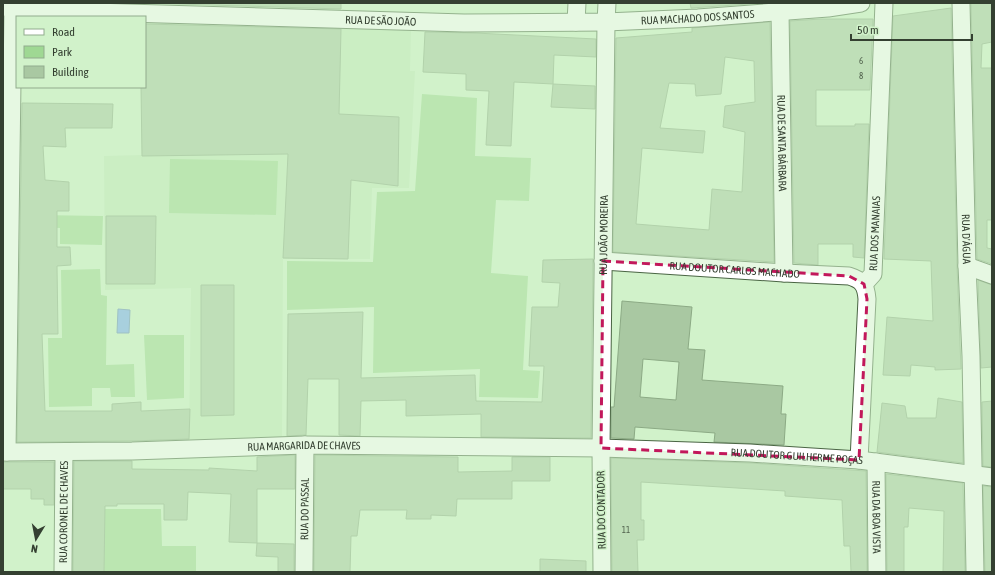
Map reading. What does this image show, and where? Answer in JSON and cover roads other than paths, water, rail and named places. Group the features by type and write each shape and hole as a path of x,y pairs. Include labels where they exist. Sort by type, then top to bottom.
{"street":[{"path":"576,22 577,3"},
{"name":"RUA JOÃO MOREIRA","path":"601,448 607,3"},
{"name":"RUA MACHADO DOS SANTOS","path":"606,22 698,18 748,9 780,12 828,8 861,3"},
{"name":"RUA DOS MANAIAS","path":"859,460 866,299 864,284 873,274 884,3"},
{"name":"RUA D'ÁGUA","path":"961,3 967,266 974,475 975,572"},
{"path":"5,452 8,8"},
{"name":"RUA DE SÃO JOÃO","path":"8,8 93,12 157,8 464,23 606,22"},
{"name":"RUA DE SANTA BÁRBARA","path":"780,12 784,274"},
{"name":"RUA DOUTOR CARLOS MACHADO","path":"603,261 784,274 849,276 858,279 864,284"},
{"path":"967,266 992,275"},
{"name":"RUA MARGARIDA DE CHAVES","path":"5,452 132,452 305,446 601,448"},
{"name":"RUA DO PASSAL","path":"304,572 305,446"},
{"name":"RUA DOUTOR GUILHERME POÇAS","path":"601,448 750,453 859,460 992,477"},
{"name":"RUA DO CONTADOR","path":"601,448 602,572"},
{"name":"RUA CORONEL DE CHAVES","path":"63,572 64,452"},
{"name":"RUA DA BOA VISTA","path":"876,462 877,572"}],"water":[{"path":"118,309 130,310 129,333 117,333"}]}
